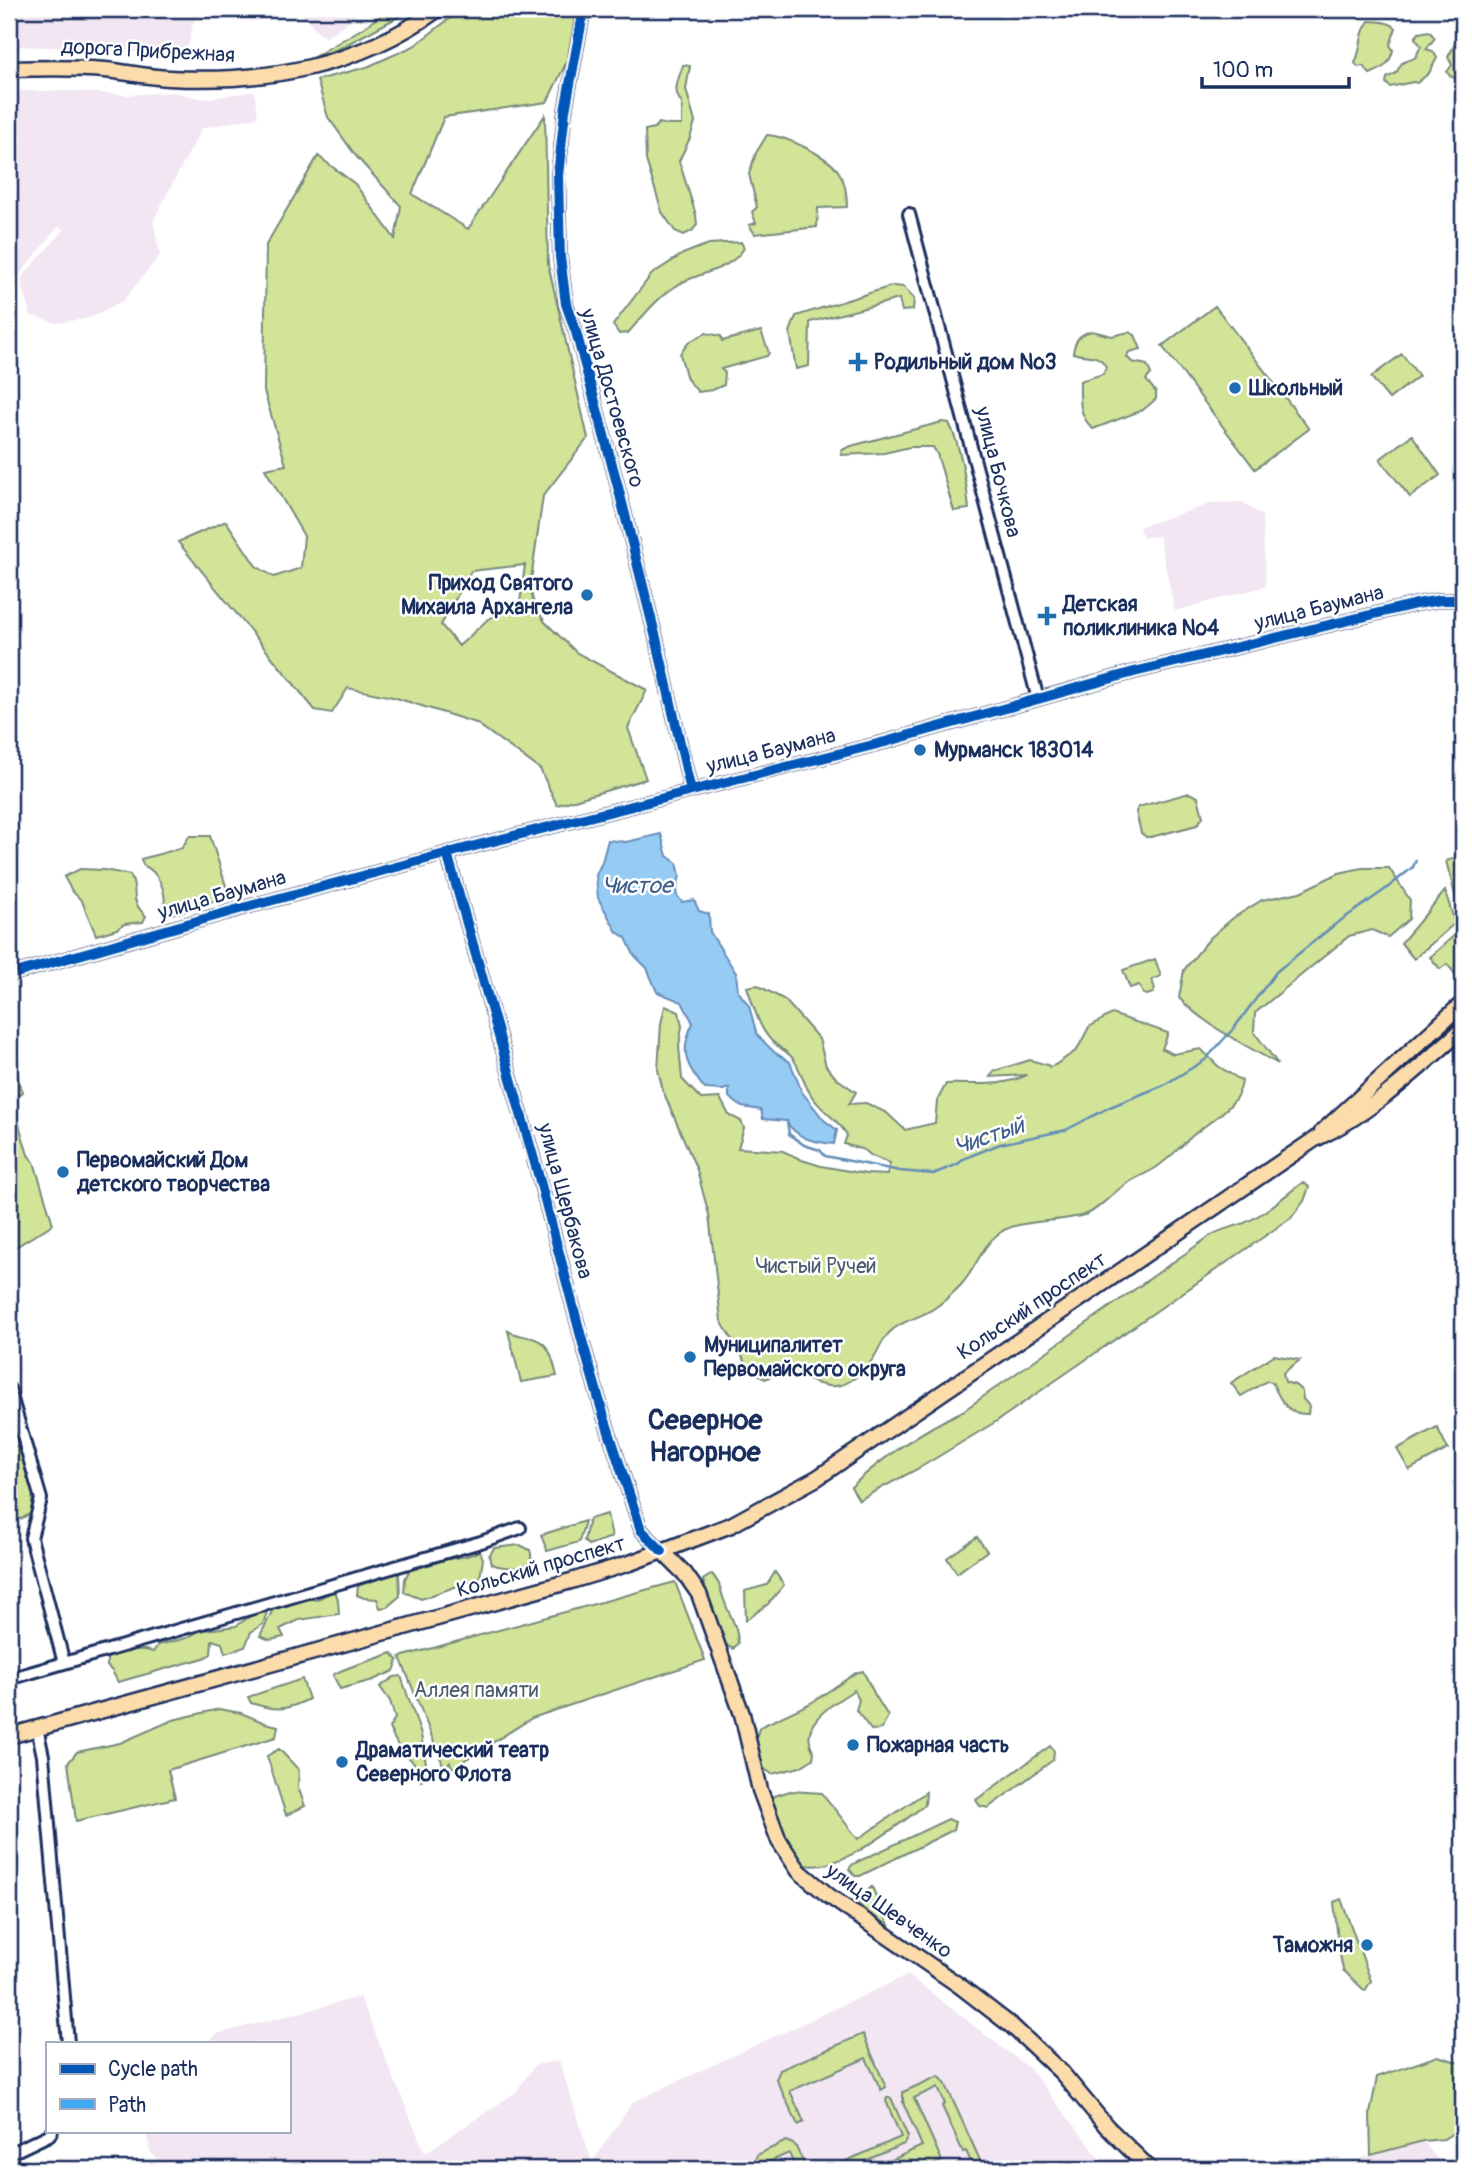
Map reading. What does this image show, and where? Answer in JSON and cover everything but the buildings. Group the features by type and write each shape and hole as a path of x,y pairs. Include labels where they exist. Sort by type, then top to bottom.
{"main road":[{"name":"дорога Прибрежная","path":"9,69 74,68 165,78 211,79 267,75 307,68 353,55 401,32 438,9"},
{"name":"Кольский проспект","path":"1315,1139 1463,1003"},
{"name":"Кольский проспект","path":"9,1736 467,1611 630,1563 731,1525 821,1475 1315,1139 1343,1126 1384,1099 1463,1029"},
{"path":"1374,1086 1373,1097 1384,1099"},
{"name":"улица Шевченко","path":"662,1550 685,1574 699,1594 742,1714 760,1790 779,1841 799,1871 829,1896 960,1986 1013,2027 1062,2073 1107,2127 1150,2169"}],"street":[{"name":"улица Достоевского","path":"584,9 565,111 558,176 560,257 566,304 620,497 691,791"},
{"name":"улица Бочкова","path":"909,214 1038,699"},
{"name":"улица Баумана","path":"9,975 262,902 885,742 1134,672 1416,604 1463,600"},
{"name":"улица Щербакова","path":"447,853 602,1409 641,1530 662,1550"},
{"path":"9,1389 41,1499 30,1538 64,1663"},
{"path":"9,1679 468,1546 520,1528"},
{"path":"37,1728 43,1756 68,2042"},
{"path":"9,2154 51,2132"}],"shaded area":[{"path":"9,9 208,9 193,22 189,45 176,56 88,48 9,46"},
{"path":"296,9 362,9 325,38"},
{"path":"9,91 71,91 127,95 172,92 205,99 254,91 258,117 202,128 153,221 160,255 124,300 89,318 57,323 29,315 22,289 22,277 65,229 58,227 9,288"},
{"path":"1242,502 1262,516 1266,586 1175,611 1159,536 1143,538 1139,527 1213,503"},
{"path":"908,1975 1030,2069 1097,2155 1104,2169 165,2169 150,2151 146,2132 290,2132 290,2042 209,2042 217,2034 360,1997 425,2153 515,2093 535,2065 559,2061 592,2162 633,2102"},
{"path":"1423,2141 1445,2169 1334,2169 1371,2155"}],"green space":[{"path":"390,9 413,9 340,48 312,58 363,28"},
{"path":"462,9 577,9 571,53 547,102 444,117 412,194 468,229 545,115 548,264 588,438 543,496 530,587 534,605 545,622 577,653 647,690 628,728 646,779 557,805 540,769 476,723 393,697 348,688 332,713 315,710 178,542 226,521 256,566 274,577 301,568 304,536 265,469 286,465 264,391 266,245 318,156 355,184 395,239 401,206 356,156 328,117 317,80 367,67 414,46","holes":["525,565 520,602 487,620 459,646 441,625 471,571"]},
{"path":"1369,21 1387,23 1396,28 1390,45 1393,50 1390,59 1382,68 1370,74 1363,66 1358,67 1355,63"},
{"path":"1429,31 1435,38 1426,49 1433,51 1437,58 1429,73 1417,83 1390,87 1386,83 1387,78 1396,73 1402,63 1415,57 1421,46 1415,38 1419,33"},
{"path":"1463,35 1463,79 1459,80 1447,72 1452,65 1448,57 1457,40"},
{"path":"683,65 690,66 686,89 695,122 679,161 697,225 684,235 675,231 662,212 646,160 645,130 654,128 659,123 682,125 682,103 676,89"},
{"path":"767,135 807,148 835,167 845,186 847,207 818,208 817,227 755,234 749,225 756,223 752,212 757,207 749,174 756,153"},
{"path":"741,242 744,248 738,256 716,270 689,279 673,288 653,305 628,333 619,334 613,325 652,274 683,254 709,244"},
{"path":"892,286 904,287 914,299 913,310 902,311 899,299 810,322 809,366 796,369 790,332 796,316"},
{"name":"Школьный","path":"1215,306 1309,429 1255,469 1162,346"},
{"path":"761,331 769,353 767,356 721,369 725,373 724,385 698,392 687,379 680,354 689,342 706,333 721,336 722,341"},
{"path":"1092,331 1112,336 1129,332 1135,335 1141,349 1129,352 1127,357 1132,362 1147,365 1151,374 1146,380 1156,392 1156,399 1143,410 1093,429 1082,413 1080,381 1103,374 1106,367 1096,357 1073,353 1078,338"},
{"path":"1402,354 1419,376 1389,399 1371,377"},
{"path":"942,422 949,423 956,442 965,476 969,509 954,511 933,447 841,455 842,450 851,446"},
{"path":"1412,435 1440,475 1410,497 1380,459"},
{"path":"1189,793 1198,797 1203,817 1197,825 1151,837 1141,833 1136,812 1138,807"},
{"path":"189,836 210,836 227,889 222,898 170,914 164,908 161,883 149,868 143,865 141,859 182,848"},
{"path":"1463,856 1460,874 1463,883 1461,917 1446,861"},
{"path":"1362,868 1389,868 1410,900 1409,919 1388,937 1372,930 1349,936 1255,1013 1254,1032 1278,1064 1214,1026 1179,998 1184,970 1210,938 1233,918 1262,900 1300,892 1339,873"},
{"path":"80,869 130,875 135,900 146,916 143,922 124,924 96,935 82,901 64,877"},
{"path":"1445,891 1455,923 1414,959 1401,943"},
{"path":"1458,932 1463,951 1463,971 1457,976 1447,964 1440,969 1430,957"},
{"path":"1155,959 1161,976 1152,980 1155,989 1153,993 1143,994 1139,985 1130,988 1123,970"},
{"name":"Чистый Ручей","path":"757,985 785,1000 819,1039 826,1066 836,1078 856,1092 849,1104 866,1103 887,1113 905,1130 935,1123 937,1101 946,1084 1007,1082 1027,1075 990,1077 994,1071 1030,1060 1049,1067 1055,1065 1077,1050 1089,1027 1112,1014 1168,1033 1162,1049 1173,1054 1201,1049 1218,1066 1242,1081 1235,1099 1222,1113 1159,1166 1126,1184 1094,1210 1075,1217 1018,1225 994,1237 966,1280 957,1289 931,1311 901,1324 890,1332 868,1366 845,1384 826,1386 787,1373 779,1373 765,1379 748,1366 721,1321 709,1215 697,1170 663,1091 658,1070 665,1006 679,1012 682,1026 679,1046 682,1079 701,1099 720,1098 729,1115 741,1121 744,1128 738,1148 783,1151 821,1166 866,1174 887,1175 890,1163 844,1144 847,1135 844,1130 818,1104 805,1085 792,1057 764,1031 747,987"},
{"path":"9,1048 22,1092 12,1101 53,1224 9,1251"},
{"path":"1303,1182 1309,1187 1304,1201 1291,1218 997,1421 921,1467 859,1500 851,1487 890,1454 963,1411 1210,1236 1258,1216"},
{"path":"508,1331 545,1345 557,1376 521,1382"},
{"path":"1274,1355 1300,1360 1283,1373 1285,1382 1302,1391 1303,1399 1309,1406 1308,1414 1289,1409 1272,1382 1267,1381 1241,1396 1231,1383"},
{"path":"1437,1427 1448,1449 1409,1470 1397,1449"},
{"path":"9,1440 22,1451 33,1493 31,1513 21,1519 15,1518 9,1508"},
{"path":"607,1514 612,1537 588,1545 584,1541 589,1519"},
{"path":"585,1521 579,1542 547,1551 541,1535"},
{"path":"977,1537 987,1551 957,1573 947,1558"},
{"path":"520,1545 530,1550 531,1558 525,1566 511,1568 491,1564 489,1556 494,1548"},
{"path":"480,1551 483,1559 480,1578 421,1599 404,1592 409,1571"},
{"path":"775,1572 784,1585 768,1604 746,1620 745,1591 767,1585"},
{"path":"393,1573 399,1574 400,1596 387,1607 380,1608 377,1599 357,1595 358,1586"},
{"path":"712,1574 719,1584 737,1631 738,1643 733,1649 723,1643 703,1580"},
{"name":"Аллея памяти","path":"675,1582 705,1660 532,1718 452,1768 450,1762 444,1767 400,1657"},
{"path":"335,1590 339,1614 299,1620 280,1629 284,1637 270,1640 260,1636 274,1607 287,1606 306,1598 316,1600"},
{"path":"267,1612 263,1624 251,1632 245,1647 225,1653 222,1643 212,1640 211,1654 204,1658 118,1682 107,1666 107,1658 124,1652 153,1652 158,1645 187,1638 199,1631 236,1626 252,1615"},
{"path":"392,1653 398,1660 394,1671 340,1689 333,1675"},
{"path":"863,1671 888,1716 881,1729 871,1730 856,1710 859,1700 854,1690 828,1708 814,1723 810,1732 813,1759 800,1767 772,1774 763,1768 757,1742 760,1727 811,1703"},
{"path":"401,1676 421,1735 428,1775 421,1781 415,1772 414,1763 399,1748 389,1728 395,1718 390,1701 380,1687 394,1677"},
{"path":"302,1679 309,1699 293,1706 267,1707 251,1703 248,1697"},
{"path":"219,1709 241,1713 278,1726 276,1737 168,1770 175,1798 76,1821 68,1763 77,1752 120,1743 173,1720"},
{"path":"1050,1746 1054,1751 1053,1760 988,1808 980,1806 976,1800"},
{"path":"279,1749 299,1770 298,1787 305,1806 286,1815 267,1756"},
{"path":"790,1791 822,1793 858,1839 926,1792 925,1805 861,1850 823,1865 806,1865 793,1858 790,1853 768,1798"},
{"path":"948,1819 955,1822 953,1830 860,1876 855,1876 849,1869 853,1864"},
{"path":"872,1887 889,1925 866,1912 859,1904 859,1894"},
{"path":"1341,1899 1371,1981 1365,1991 1343,1970 1334,1902"},
{"path":"863,2034 886,2087 881,2090 866,2058 790,2091 804,2122 798,2125 776,2079 780,2070"},
{"path":"1438,2056 1463,2064 1463,2126 1444,2139 1423,2141 1371,2155 1370,2114 1377,2077"},
{"path":"939,2076 945,2083 984,2169 968,2169 973,2166 966,2151 963,2152 942,2106 945,2104 938,2087 914,2098 942,2161 923,2169 907,2169 904,2162 883,2169 881,2165 922,2146 903,2102 903,2092"},
{"path":"887,2098 892,2100 908,2137 904,2144 846,2169 828,2169 901,2137"},
{"path":"786,2141 795,2145 807,2169 796,2169 789,2153 766,2163 768,2169 758,2169 755,2161 757,2155"}],"water":[{"name":"Чистое","path":"661,834 667,856 677,863 680,875 676,894 682,902 694,900 699,911 709,914 710,932 736,973 738,991 749,1006 757,1035 774,1052 790,1062 802,1092 824,1120 837,1130 834,1144 807,1138 795,1132 786,1121 763,1119 761,1110 742,1107 729,1097 729,1088 705,1089 689,1066 686,1042 693,1023 682,1002 657,992 647,968 634,955 626,938 617,932 598,898 596,875 608,840 626,842"}],"waterway":[{"name":"Чистый","path":"787,1121 789,1134 804,1145 820,1150 825,1156 900,1171 933,1174 1000,1144 1066,1130 1110,1107 1164,1085 1205,1060 1234,1028 1276,972 1333,926 1386,889 1413,867 1416,860"}],"cycle path":[{"path":"584,9 565,111 558,176 560,257 566,304 617,483 691,791"},
{"path":"9,975 239,909 885,742 1134,672 1416,604 1463,600"},
{"path":"447,853 604,1417 641,1530 662,1551"}],"place":[{"name":"Родильный дом №3","path":"858,362"},
{"name":"Школьный","path":"1235,388"},
{"name":"Приход Святого Михаила Архангела","path":"587,595"},
{"name":"Детская поликлиника №4","path":"1047,616"},
{"name":"Мурманск 183014","path":"920,750"},
{"name":"Первомайский Дом детского творчества","path":"63,1172"},
{"name":"Муниципалитет Первомайского округа","path":"690,1357"},
{"name":"Пожарная часть","path":"853,1745"},
{"name":"Драматический театр Северного Флота","path":"342,1762"},
{"name":"Таможня","path":"1367,1945"}],"district":[{"name":"Северное Нагорное","path":"705,1436"}]}
